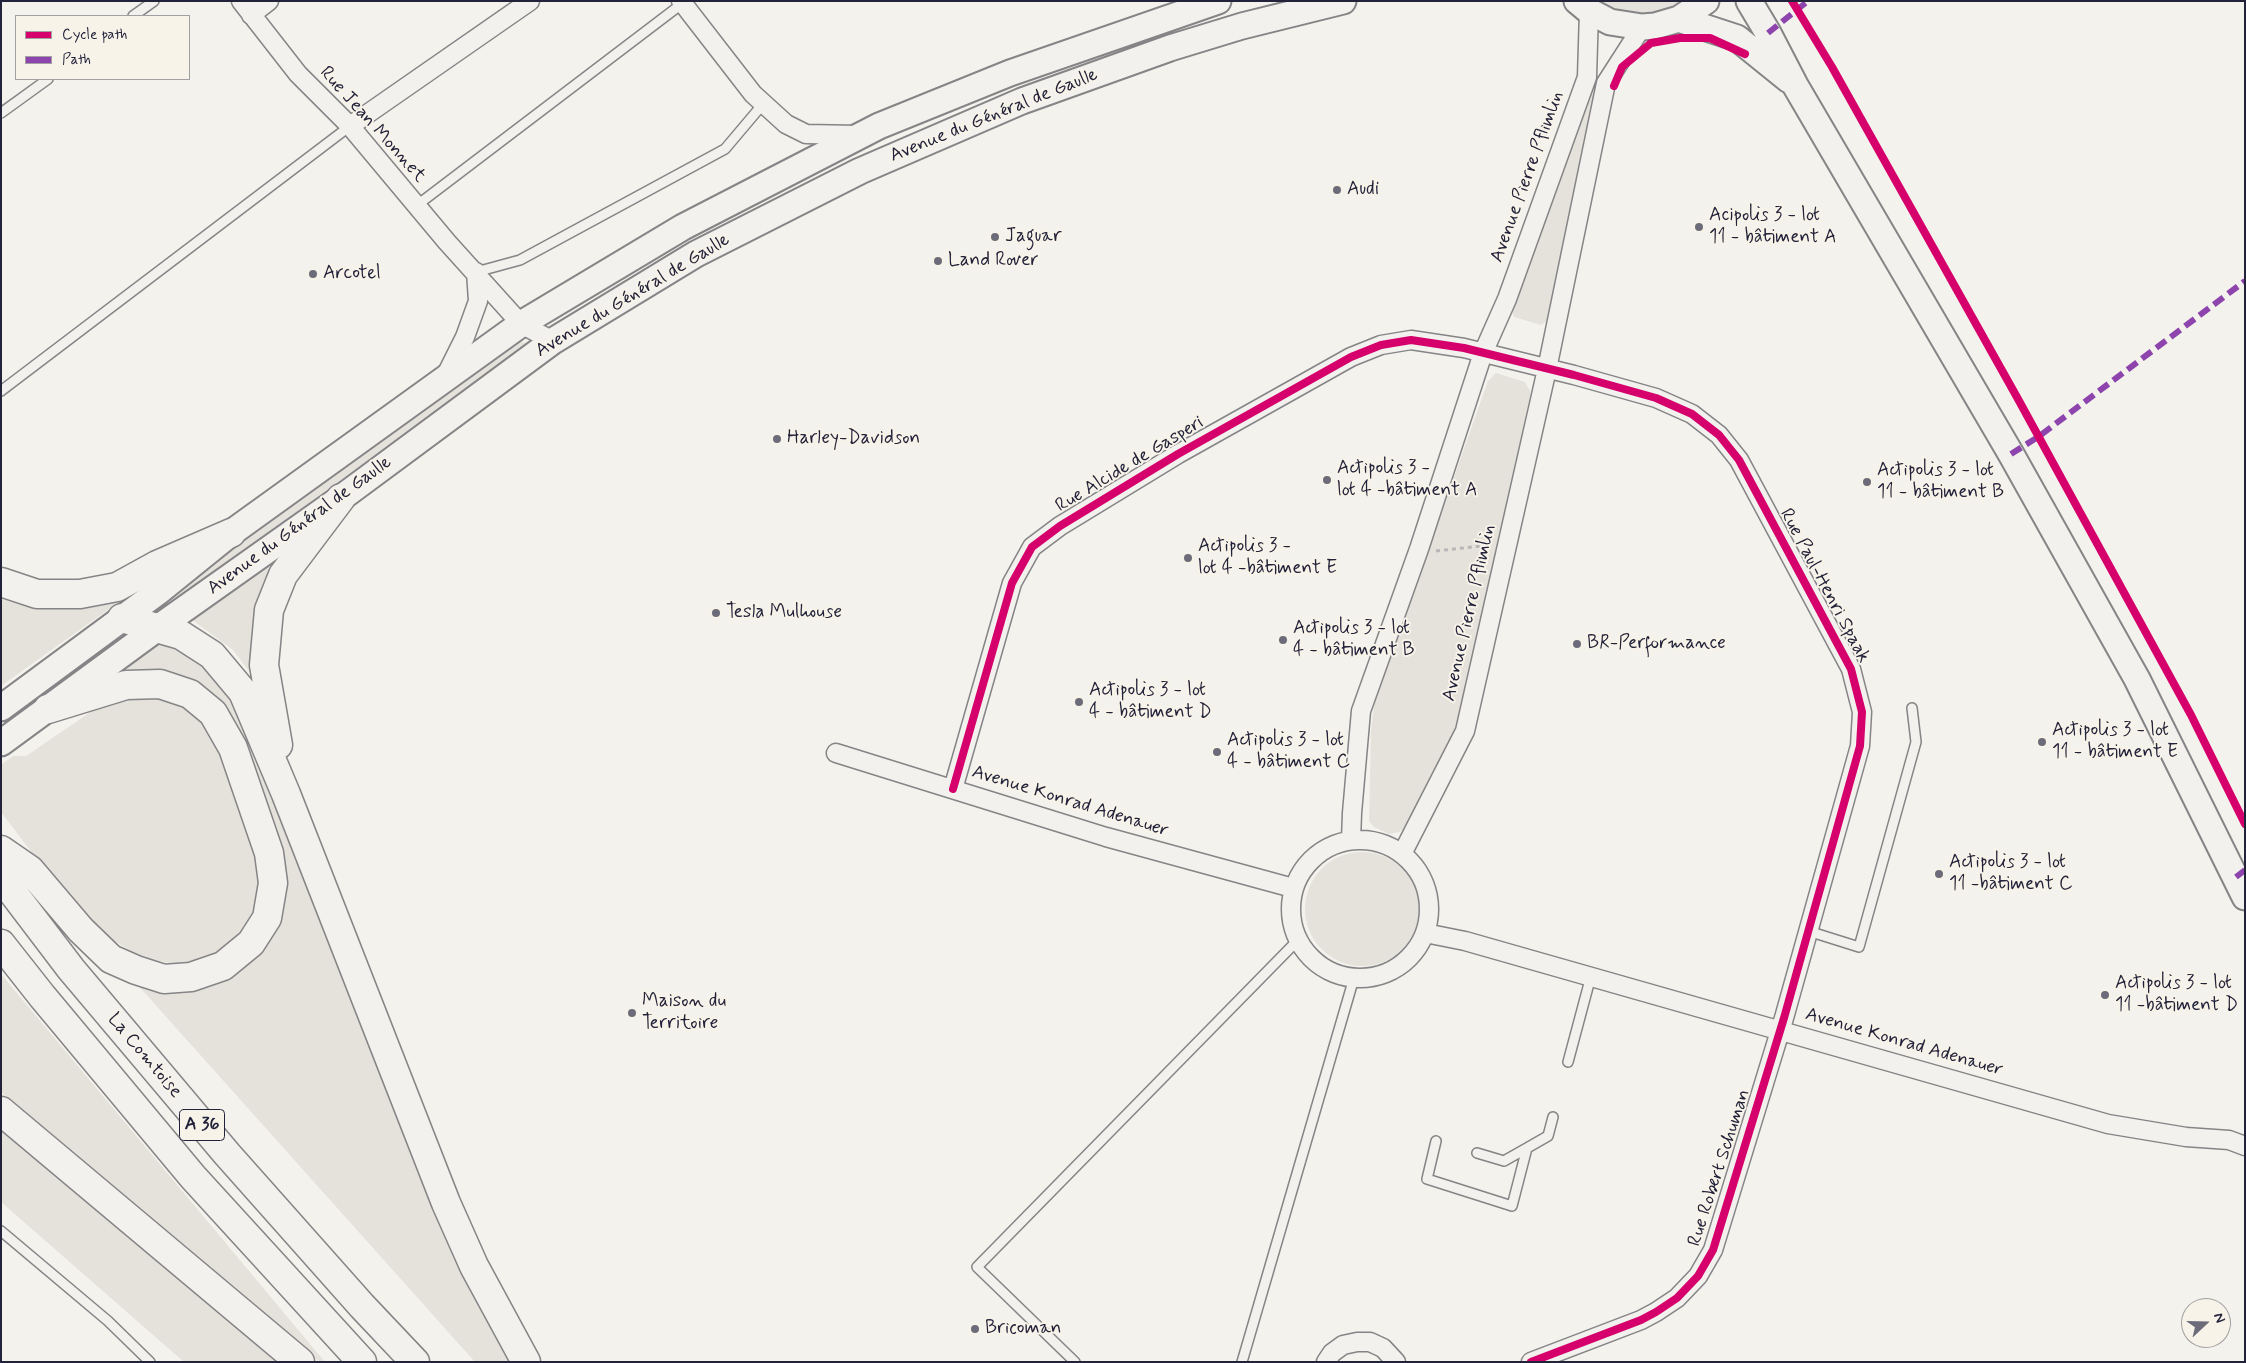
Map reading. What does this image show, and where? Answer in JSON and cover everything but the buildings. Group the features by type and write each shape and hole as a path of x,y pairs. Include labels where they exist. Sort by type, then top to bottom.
{"highway":[{"path":"286,794 264,665 269,610 282,575 341,498"},
{"path":"1,582 37,594 80,594 117,587 157,565 231,533"},
{"path":"122,618 159,627 181,635 212,655 244,692 286,794 446,1203 474,1266 526,1362"},
{"path":"1,850 30,870 80,930 111,959 164,979 191,977 223,966 251,943 267,918 273,883 270,853 233,748 213,713 190,694 160,684 126,685 48,709"},
{"name":"La Comtoise","path":"1,877 71,969 227,1154 362,1306 415,1362"},
{"name":"A 36","path":"1,944 193,1177 362,1362"},
{"path":"1,1111 300,1362"}],"main road":[{"name":"Avenue du Général de Gaulle","path":"1,708 122,618 231,533 521,324 683,227 860,135 1010,73 1218,1"},
{"name":"Avenue du Général de Gaulle","path":"2,743 159,627 341,498 553,341 696,254 860,170 1022,101 1170,48 1242,26 1343,1"},
{"path":"1583,6 1610,22 1642,27 1655,26 1679,19 1706,1"},
{"path":"1749,1 1795,85 2011,454 2137,679 2245,897"},
{"path":"1679,19 1737,38 1795,85"}],"street":[{"path":"246,8 269,1"},
{"path":"350,126 530,1"},
{"path":"682,2 753,94 786,124 806,134 860,135"},
{"name":"Avenue Pierre Pflimlin","path":"1351,840 1361,711 1419,549 1483,353 1507,299 1587,77 1583,6"},
{"name":"Rue Jean Monnet","path":"246,8 298,74 350,126 446,242 476,272 521,324 553,341"},
{"name":"Avenue Pierre Pflimlin","path":"1402,854 1466,731 1547,369 1606,83 1642,27"},
{"path":"445,378 465,337 478,301 476,272"},
{"name":"Rue Alcide de Gasperi","path":"953,789 1012,583 1032,547 1060,526 1178,454 1351,357 1381,345 1411,340 1483,353"},
{"path":"1483,353 1547,369"},
{"name":"Rue Paul-Henri Spaak","path":"1547,369 1656,398 1692,414 1718,435 1738,460 1851,669 1862,712 1860,746 1780,1029"},
{"name":"Avenue Konrad Adenauer","path":"836,753 1106,836 1293,888"},
{"path":"1351,840 1378,842 1402,854 1417,870 1427,890 1429,912 1425,933 1414,953 1397,968 1377,976 1354,978 1332,972 1312,959 1298,940 1292,923 1290,906 1293,888 1302,870 1315,855 1332,845 1351,840"},
{"name":"Avenue Konrad Adenauer","path":"1425,933 1465,941 1591,976 2108,1124 2237,1143 2245,1130"},
{"name":"Rue Robert Schuman","path":"1530,1362 1656,1312 1677,1298 1698,1276 1713,1250 1780,1029"},
{"path":"1326,1362 1332,1353 1344,1345 1357,1342 1370,1342 1383,1348 1396,1362"}],"lane":[{"path":"134,15 154,1"},
{"path":"416,206 682,2"},
{"path":"1,114 47,80"},
{"path":"476,272 520,260 724,149 763,104"},
{"path":"1,391 350,126"},
{"path":"1808,931 1859,947 1916,742 1912,708"},
{"path":"1075,1362 977,1267 1298,940"},
{"path":"1568,1062 1591,976"},
{"path":"1242,1362 1354,978"},
{"path":"1477,1153 1504,1161 1548,1136 1553,1117"},
{"path":"1436,1141 1428,1179 1512,1206 1527,1148"},
{"path":"1,1231 108,1320 150,1362"}],"path":[{"path":"1419,549 1427,552 1496,544 1506,548"}],"shaded area":[{"path":"1594,1 1692,1 1665,15 1627,16"},
{"path":"1591,85 1599,87 1547,321 1541,325 1514,317 1512,311"},
{"path":"518,340 527,344 167,607 159,603"},
{"path":"1496,373 1525,382 1530,391 1530,396 1457,730 1407,826 1399,832 1389,834 1374,827 1369,821 1371,730 1375,700 1488,381"},
{"path":"284,552 254,630 251,674 233,650 191,619"},
{"path":"137,589 1,686 1,592"},
{"path":"158,645 164,645 184,653 202,665 219,683 232,703 512,1362 475,1362 135,982 171,991 278,921 199,684 158,669 133,672 128,670 127,667"},
{"path":"138,696 159,698 179,704 192,712 207,728 218,747 259,852 262,875 254,915 234,943 215,956 195,962 176,964 154,960 131,951 108,937 42,866 1,812 1,765 13,756 26,756 95,709"},
{"path":"1362,852 1384,856 1402,869 1415,887 1419,909 1415,931 1402,949 1384,962 1362,966 1340,962 1322,949 1309,931 1305,909 1309,887 1322,869 1340,856"},
{"path":"1,974 325,1362 320,1362 1,1092"},
{"path":"1,1128 277,1362 184,1362 1,1202"}],"marked path":[{"path":"1768,33 1808,1"},
{"path":"2011,454 2038,437 2245,281"},
{"path":"2236,877 2245,870"}],"cycle path":[{"path":"1792,1 1832,67 2018,399 2191,715 2245,824"},
{"path":"1614,86 1622,67 1651,43 1680,38 1710,38 1745,54"},
{"path":"953,789 1012,583 1032,547 1060,526 1178,454 1351,357 1381,345 1411,340 1464,348 1574,375 1656,398 1692,414 1719,435 1739,460 1851,669 1862,712 1860,746 1784,1018 1713,1250 1698,1276 1677,1298 1656,1312 1641,1320 1531,1362"}],"place":[{"name":"Audi","path":"1337,190"},
{"name":"Acipolis 3 - lot 11 - bâtiment A","path":"1699,227"},
{"name":"Jaguar","path":"995,237"},
{"name":"Land Rover","path":"938,261"},
{"name":"Arcotel","path":"313,274"},
{"name":"Harley-Davidson","path":"777,439"},
{"name":"Actipolis 3 - lot 4 -bâtiment A","path":"1327,480"},
{"name":"Actipolis 3 - lot 11 - bâtiment B","path":"1867,482"},
{"name":"Actipolis 3 - lot 4 -bâtiment E","path":"1188,558"},
{"name":"Tesla Mulhouse","path":"716,613"},
{"name":"Actipolis 3 - lot 4 - bâtiment B","path":"1283,640"},
{"name":"BR-Performance","path":"1577,644"},
{"name":"Actipolis 3 - lot 4 - bâtiment D","path":"1079,702"},
{"name":"Actipolis 3 - lot 11 - bâtiment E","path":"2042,742"},
{"name":"Actipolis 3 - lot 4 - bâtiment C","path":"1217,752"},
{"name":"Actipolis 3 - lot 11 -bâtiment C","path":"1939,874"},
{"name":"Actipolis 3 - lot 11 -bâtiment D","path":"2105,995"},
{"name":"Maison du Territoire","path":"632,1013"},
{"name":"Bricoman","path":"975,1329"}]}
